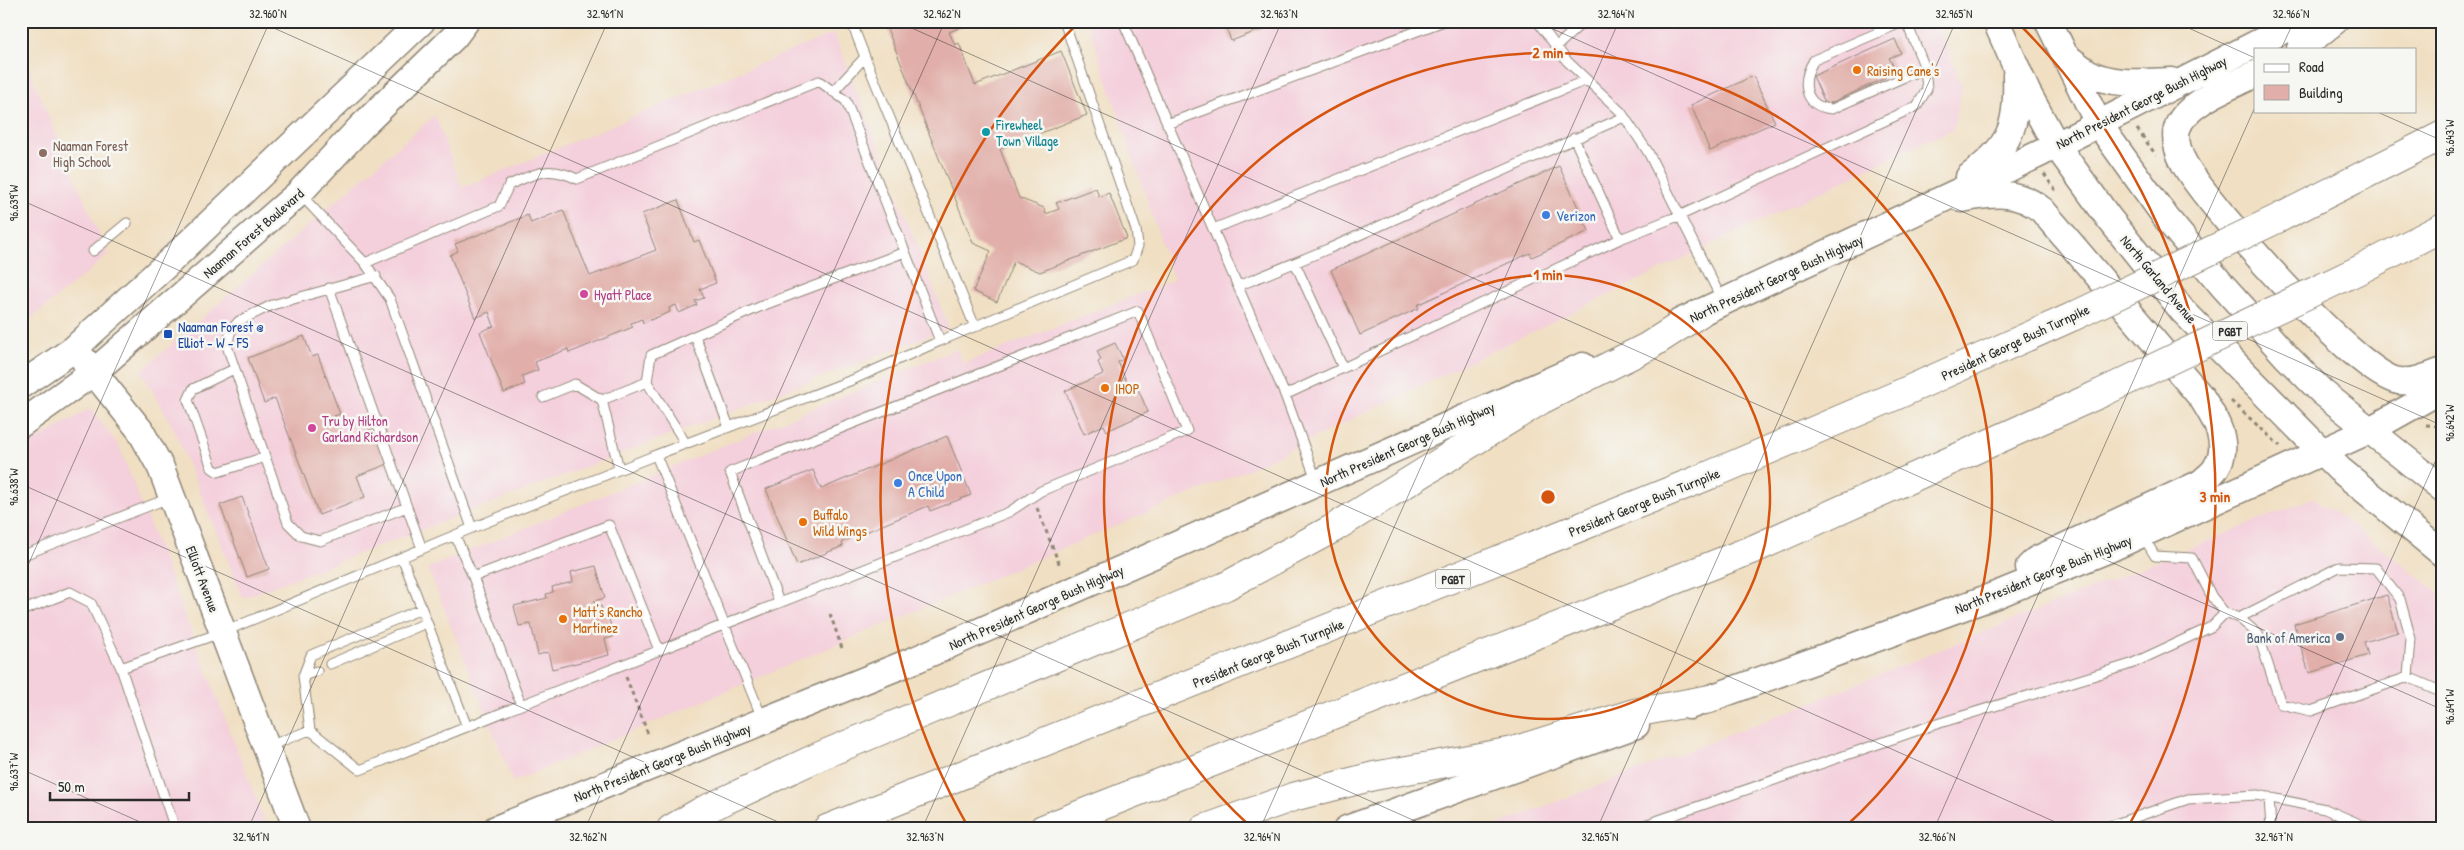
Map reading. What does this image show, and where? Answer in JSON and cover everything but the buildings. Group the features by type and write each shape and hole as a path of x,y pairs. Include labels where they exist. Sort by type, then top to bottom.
{"highway":[{"name":"President George Bush Turnpike","path":"827,829 1692,483 1852,415 2074,316 2281,217 2443,135"},
{"name":"PGBT","path":"1042,829 1756,548 2100,394 2361,269 2443,227"},
{"path":"671,829 700,812 820,756 1226,586 1332,529 1541,400 1647,347 1712,308"},
{"path":"1204,829 1293,797 1374,776 1513,751 1634,713 1710,699"}],"main road":[{"path":"21,385 74,349 167,264 422,21"},
{"name":"Naaman Forest Boulevard","path":"21,424 94,372 299,194 361,128 454,36 466,21"},
{"name":"North Garland Avenue","path":"1996,21 2016,70 2056,145 2108,216 2182,310 2338,469 2443,554"},
{"path":"2048,21 2098,122 2167,219 2222,285 2322,392 2368,431 2443,489"},
{"name":"North President George Bush Highway","path":"496,829 918,659 1712,308 2056,145 2098,122 2301,21"},
{"path":"2301,48 2335,21"},
{"path":"2066,56 2090,74 2112,80 2138,83 2184,80"},
{"path":"1930,206 1991,160 2005,143 2013,125 2017,105 2016,70"},
{"path":"2254,75 2206,99 2185,113 2177,128 2176,140 2184,164 2204,193 2267,267 2366,364 2398,381 2418,380 2443,371"},
{"path":"299,194 310,128"},
{"path":"1930,206 1976,196 2006,194 2029,200 2042,210 2202,398 2219,425 2222,446 2218,466 2201,483 2036,560 1996,595"},
{"name":"Elliott Avenue","path":"74,349 140,430 161,468 297,829"},
{"name":"North President George Bush Highway","path":"1347,829 1996,595 2142,534 2368,431 2443,389"}],"lane":[{"path":"850,21 975,326"},
{"path":"121,668 223,632 619,469 852,380 1133,260 1138,246 1136,230 1064,21"},
{"path":"1122,21 1285,395 1318,483"},
{"path":"1167,124 1444,21"},
{"path":"1537,21 1567,61 1624,117 1648,152 1681,215 1712,308"},
{"path":"1556,47 1584,21"},
{"path":"1285,395 1620,239 1681,215 1917,106 1927,89 1925,68 1906,21 1814,60 1807,71 1806,84 1810,98 1817,106 1832,109 1925,68"},
{"path":"833,92 865,57"},
{"path":"1213,229 1586,80"},
{"path":"365,263 500,206 509,185 537,173 560,170 577,179 819,81 846,101 940,341"},
{"path":"1238,286 1295,263 1624,117"},
{"path":"1574,138 1620,239"},
{"path":"299,194 365,263 376,276 390,299 472,528"},
{"path":"93,250 127,223"},
{"path":"686,444 647,382 651,355 764,305 905,252"},
{"path":"1295,263 1343,368"},
{"path":"376,276 272,305 239,321 232,330 227,346 288,523 301,536 320,541 407,507"},
{"path":"329,288 422,549"},
{"path":"420,608 311,655 303,676 310,730 360,770 521,704 1009,512 1041,491 1187,431 1138,311 730,472 780,602"},
{"path":"695,336 729,427"},
{"path":"234,369 193,389 188,400 212,468 218,472 265,457"},
{"path":"602,400 647,382"},
{"path":"543,397 575,384 602,400 619,469"},
{"path":"656,455 763,721"},
{"path":"21,556 172,497"},
{"path":"472,577 609,525 659,650"},
{"path":"2142,534 2154,556 2192,558 2212,597 2225,614 2238,618 2258,634 2281,704 2311,711 2408,677 2438,690 2443,688"},
{"path":"455,535 521,704"},
{"path":"402,557 467,727"},
{"path":"2238,618 2340,567 2376,568 2400,599 2411,640 2408,677"},
{"path":"21,611 70,592 91,603 121,668 175,829"},
{"path":"1633,829 1927,728 2132,664 2211,628 2225,614"},
{"path":"330,664 426,623"},
{"path":"303,676 317,670"},
{"path":"267,747 310,730"},
{"path":"2101,829 2188,799 2256,795 2326,809 2370,829"},
{"path":"2268,797 2271,829"}],"path":[{"path":"1036,506 1060,566"},
{"path":"830,614 843,651"},
{"path":"626,677 648,734"}],"shaded area":[{"path":"1087,21 1936,21 1962,87 1953,130 1923,142 1247,470 513,782 428,568 957,349 963,364 1174,280"},
{"path":"834,33 949,328 243,598 174,429 141,371 435,115 462,188"},
{"name":"Naaman Forest High School","path":"21,51 108,255 21,327"},
{"path":"91,408 119,446 268,829 21,829 21,449"},
{"path":"2313,498 2443,596 2443,829 1487,829 1813,702"}],"place":[{"name":"Raising Cane's","path":"1857,70"},
{"name":"Firewheel Town Village","path":"986,132"},
{"name":"Naaman Forest High School","path":"43,153"},
{"name":"Verizon","path":"1546,215"},
{"name":"Hyatt Place","path":"584,294"},
{"name":"Naaman Forest @ Elliot - W - FS","path":"168,334"},
{"name":"IHOP","path":"1105,388"},
{"name":"Tru by Hilton Garland Richardson","path":"312,428"},
{"name":"Once Upon A Child","path":"898,483"},
{"name":"Buffalo Wild Wings","path":"803,522"},
{"name":"Matt's Rancho Martinez","path":"563,619"},
{"name":"Bank of America","path":"2340,637"}]}
